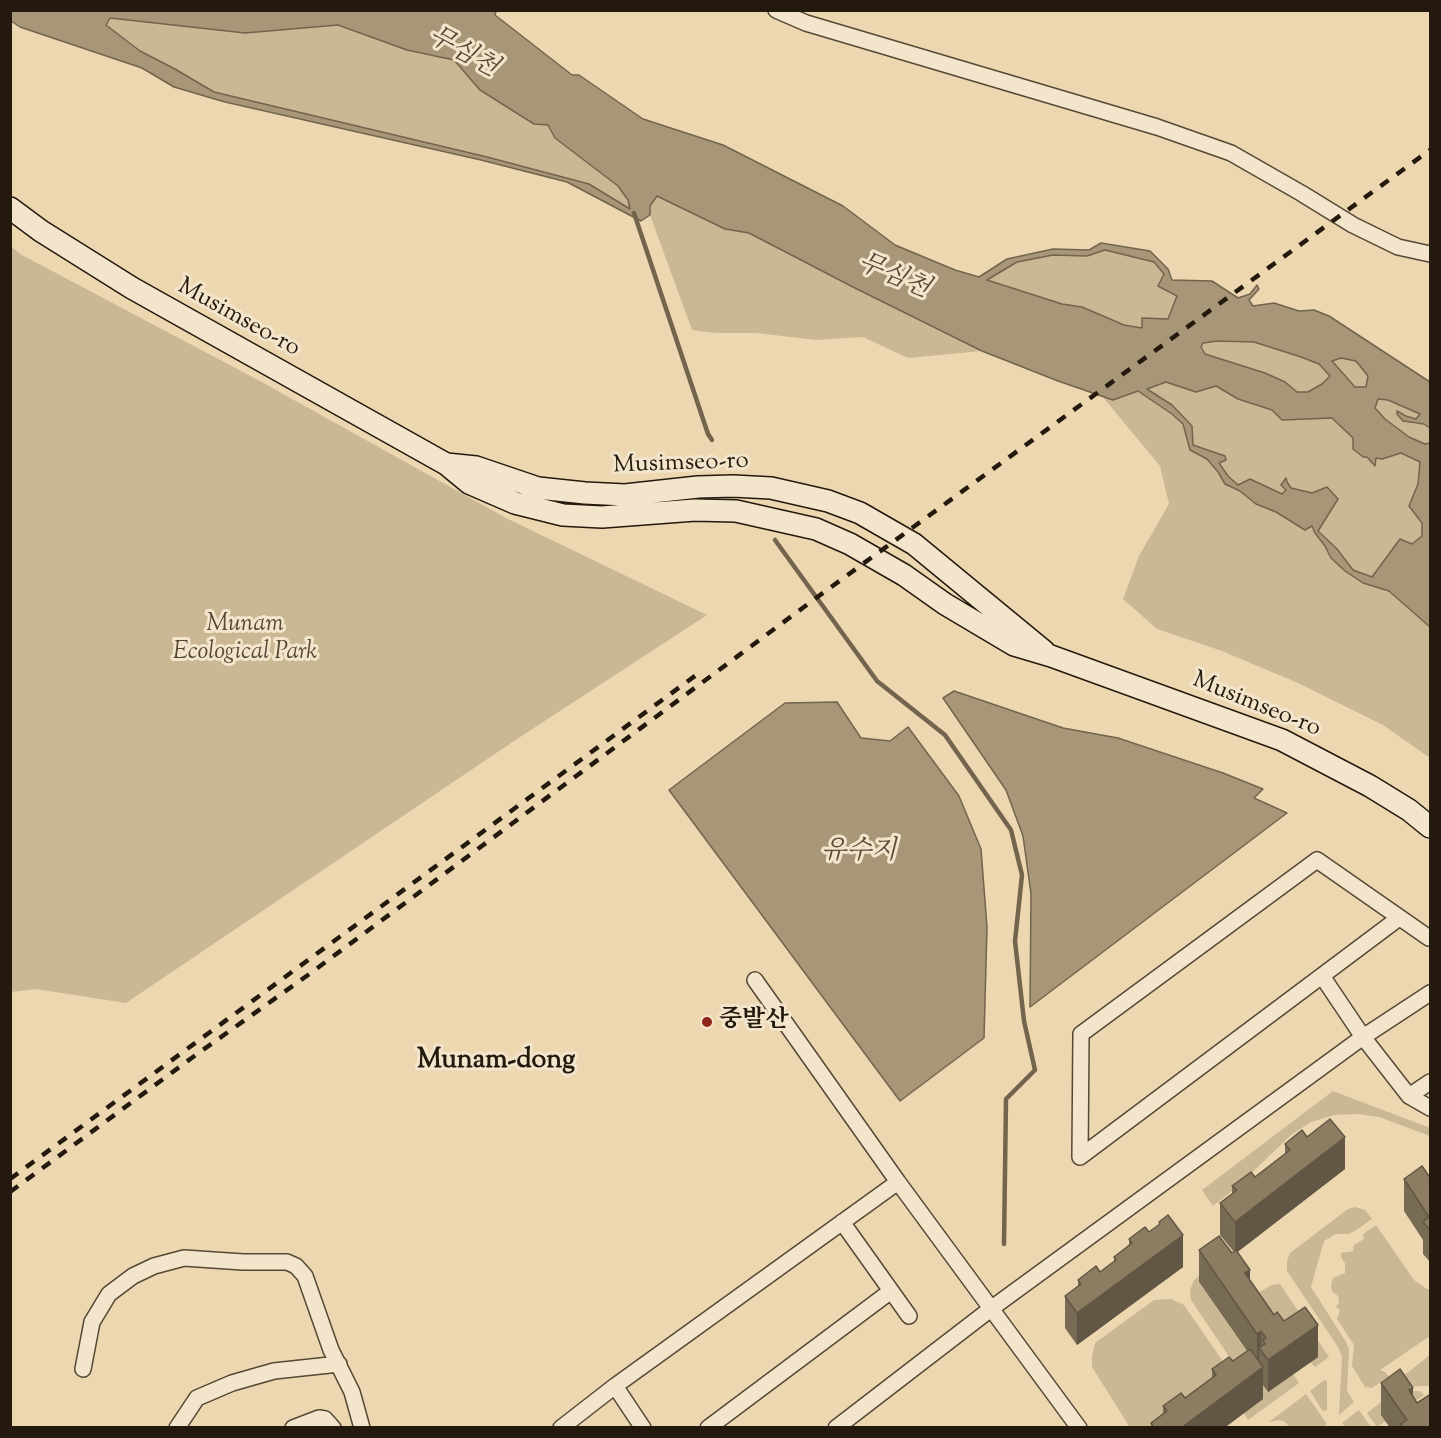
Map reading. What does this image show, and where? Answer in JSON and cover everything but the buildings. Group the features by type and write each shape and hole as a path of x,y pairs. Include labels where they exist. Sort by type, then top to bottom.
{"street":[{"path":"776,10 828,29 1157,127 1231,153 1301,192 1353,225 1398,247 1431,254"},
{"name":"Musimseo-ro","path":"10,208 41,231 132,288 446,464 468,483 515,503 563,515 602,517 695,510 736,511 816,530 850,544 904,575 945,604 1014,645 1282,740 1370,786 1431,827"},
{"name":"Musimseo-ro","path":"446,464 476,467 538,488 585,494 624,495 698,487 733,486 771,488 828,501 860,513 914,544 1050,656"},
{"path":"1399,918 1080,1157 1081,1034 1317,860 1428,938"},
{"path":"1322,976 1363,1037 1409,1096 1431,1108"},
{"path":"755,980 898,1182 1078,1428"},
{"path":"836,1428 992,1308 1363,1037 1431,993"},
{"path":"1409,1096 1431,1082"},
{"path":"561,1428 615,1386 898,1182"},
{"path":"842,1222 909,1316"},
{"path":"83,1369 92,1323 109,1294 133,1276 154,1266 184,1258 287,1262 296,1266 305,1276 331,1350 352,1392 362,1428"},
{"path":"708,1428 891,1291"},
{"path":"177,1428 197,1398 232,1383 274,1371 339,1364"},
{"path":"615,1386 643,1428"},
{"path":"293,1428 319,1418 324,1419 333,1428"}],"green space":[{"path":"110,17 245,33 338,25 407,50 455,60 480,90 534,124 548,125 555,138 618,186 628,200 631,210 589,184 487,157 214,92 140,51 106,25"},
{"path":"657,196 725,229 749,233 982,351 908,358 863,337 817,340 756,333 715,333 692,330 650,215 650,206"},
{"name":"Munam Ecological Park","path":"11,246 20,254 258,380 506,518 707,615 514,741 126,1003 36,989 11,992"},
{"path":"1105,250 1154,262 1177,296 1168,319 1142,318 1142,328 1124,325 1082,307 1062,304 987,280 1017,262 1053,255 1087,256"},
{"path":"1204,342 1254,342 1319,364 1330,376 1308,392 1297,392 1285,382 1265,373 1205,354 1201,347"},
{"path":"1341,358 1356,361 1368,376 1366,387 1355,387 1332,361"},
{"path":"1167,382 1195,392 1216,386 1238,399 1272,410 1282,420 1332,418 1353,438 1375,465 1376,457 1382,459 1402,453 1420,462 1418,484 1409,506 1422,523 1422,536 1383,565 1372,577 1353,570 1337,549 1318,531 1338,500 1327,488 1312,493 1291,488 1286,479 1286,490 1282,494 1250,479 1238,486 1219,462 1225,456 1193,445 1192,426 1146,389"},
{"path":"1138,391 1183,424 1190,450 1207,459 1219,472 1225,484 1240,491 1256,504 1276,512 1305,530 1312,526 1331,558 1389,591 1430,627 1430,758 1383,725 1298,683 1222,651 1157,629 1123,599 1139,556 1169,504 1160,466 1102,396 1113,400"},
{"path":"1378,399 1388,400 1420,414 1416,419 1397,411 1414,424 1424,424 1430,428 1430,443 1425,444 1409,437 1385,419 1375,408"},
{"path":"1333,1091 1430,1128 1430,1136 1379,1117 1358,1114 1334,1115 1311,1122 1291,1135 1236,1188 1213,1206 1202,1190"},
{"path":"1355,1207 1365,1210 1372,1219 1355,1231 1348,1234 1336,1234 1324,1241 1311,1287 1349,1349 1347,1391 1354,1402 1339,1415 1342,1356 1287,1271 1287,1261 1290,1253 1348,1209"},
{"path":"1376,1225 1414,1280 1430,1289 1430,1336 1380,1370 1389,1376 1372,1388 1365,1387 1352,1366 1354,1345 1337,1319 1340,1311 1336,1306 1339,1303 1338,1296 1332,1291 1331,1285 1333,1278 1345,1273 1345,1263 1341,1253 1353,1251 1354,1245 1364,1239 1363,1234"},
{"path":"1221,1259 1199,1282 1256,1365 1267,1392 1293,1374 1299,1383 1248,1420 1244,1413 1232,1361 1191,1300 1190,1290 1194,1280"},
{"path":"1280,1284 1329,1357 1315,1367 1250,1302 1261,1291 1272,1285"},
{"path":"1171,1299 1184,1305 1222,1360 1212,1381 1151,1427 1132,1427 1129,1426 1092,1367 1095,1343 1154,1300"},
{"path":"1430,1355 1430,1386 1389,1387"},
{"path":"1324,1380 1327,1381 1327,1410 1323,1411 1310,1391"},
{"path":"1420,1391 1424,1395 1377,1427 1367,1413 1394,1392"},
{"path":"1306,1394 1327,1424 1322,1427 1290,1428 1285,1422 1279,1420 1269,1422"},
{"path":"1359,1410 1371,1427 1345,1427 1342,1423"}],"water":[{"name":"무심천","path":"10,11 496,11 495,15 572,75 579,75 643,119 723,145 843,206 895,245 955,270 979,277 1007,259 1053,249 1089,250 1101,243 1150,251 1168,269 1172,280 1212,281 1238,298 1250,294 1257,285 1259,289 1249,300 1253,306 1274,303 1299,311 1314,310 1329,316 1430,382 1430,428 1424,424 1403,421 1397,411 1416,419 1420,414 1388,400 1378,399 1375,408 1385,419 1409,437 1425,444 1430,443 1430,627 1389,591 1363,583 1345,571 1331,558 1312,526 1305,530 1276,512 1256,504 1240,491 1225,484 1207,459 1190,450 1183,424 1138,391 1113,400 982,351 749,233 725,229 657,196 650,206 650,215 641,221 567,182 481,160 225,102 174,87 142,68 20,27 11,21","holes":["110,18 245,33 338,25 407,50 454,60 480,90 534,124 548,125 555,138 618,186 628,200 630,209 589,184 487,157 214,92 140,51 106,25","1105,250 1154,262 1164,274 1158,286 1177,296 1168,319 1142,318 1142,328 1124,325 1082,307 1062,304 987,280 1017,262 1053,255 1087,256","1254,342 1319,364 1330,376 1308,392 1297,392 1285,382 1265,373 1205,354 1201,347 1203,343","1341,358 1356,361 1368,376 1366,387 1355,387 1332,361","1166,382 1196,392 1216,386 1238,399 1272,410 1282,420 1332,418 1353,438 1353,449 1363,457 1367,457 1375,466 1376,458 1382,459 1401,453 1420,462 1418,484 1409,506 1422,523 1422,536 1412,544 1400,539 1372,577 1353,570 1337,549 1318,531 1338,499 1327,487 1312,493 1291,488 1286,478 1281,485 1286,490 1282,494 1250,479 1238,485 1219,463 1226,460 1225,456 1193,445 1192,426 1172,405 1147,389"]},
{"path":"954,691 1063,728 1118,738 1223,773 1263,789 1254,798 1287,813 1030,1007 1031,894 1023,836 1006,790 943,698"},
{"name":"유수지","path":"837,702 861,738 890,741 908,727 959,796 981,849 987,927 984,1038 900,1101 669,790 785,703"}],"waterway":[{"path":"634,213 708,434 712,440"},
{"path":"775,540 877,681 945,735 1011,830 1022,875 1015,941 1024,1021 1035,1070 1006,1099 1004,1244"}],"railway":[{"path":"10,1192 308,975 812,601 1430,150"},
{"path":"10,1179 703,670"}],"place":[{"name":"중발산","path":"707,1022"}],"district":[{"name":"Munam-dong","path":"496,1062"}]}
